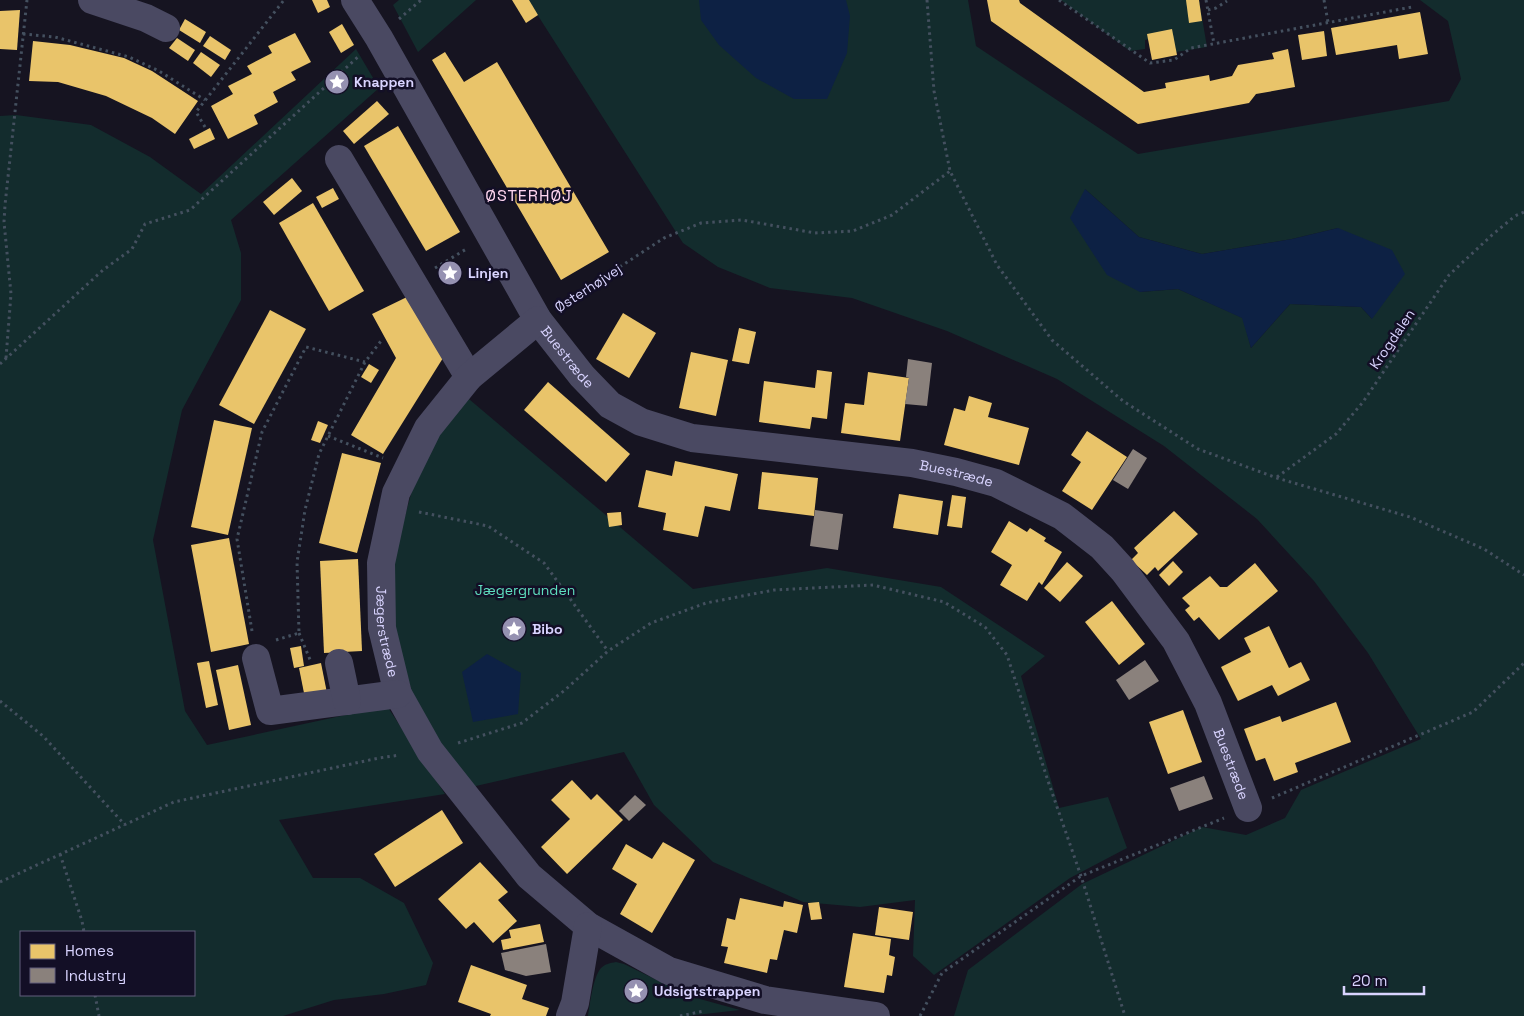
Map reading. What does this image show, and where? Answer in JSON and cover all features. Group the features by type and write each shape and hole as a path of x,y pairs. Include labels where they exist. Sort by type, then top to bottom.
{"street":[{"path":"92,0 146,18 166,28"},
{"path":"355,0 379,38 538,320"},
{"path":"339,159 469,377"},
{"name":"Jægerstræde","path":"538,320 469,377 428,428 396,493 381,563 382,628 398,694 430,751 529,876 588,926 669,971 765,1000 876,1016"},
{"name":"Buestræde","path":"538,320 582,376 610,404 641,422 692,438 912,464 956,472 996,483 1062,516 1102,548 1123,570 1176,641 1208,703 1248,808"},
{"path":"255,652 270,711 398,694"},
{"path":"339,663 347,701"},
{"path":"570,1016 575,1003 588,926"}],"path":[{"path":"6,359 11,294 4,222 27,0"},
{"path":"205,127 196,112 284,0"},
{"path":"927,0 934,91 950,171 997,266 1052,340 1123,401 1198,449 1276,478 1410,517 1484,550 1524,575"},
{"path":"1058,0 1150,62 1174,60 1191,48 1412,7"},
{"path":"1206,0 1214,44"},
{"path":"1324,0 1328,22"},
{"path":"1208,10 1216,8 1227,1"},
{"path":"23,34 55,37 130,57 159,71 205,100"},
{"path":"0,364 103,270 132,249 145,224 190,210 379,38"},
{"name":"Østerhøjvej","path":"538,320 664,238 702,223 742,220 815,233 853,231 892,215 950,171"},
{"name":"Krogdalen","path":"1276,478 1336,434 1363,402 1450,275 1492,235 1515,216 1524,212"},
{"path":"413,282 490,234"},
{"path":"365,362 306,347 262,432 237,539 255,652 299,633 297,562 307,501 319,454 365,362 381,341"},
{"path":"328,436 408,468"},
{"path":"393,506 488,526 544,563 608,651"},
{"path":"0,882 174,802 379,758 430,751 522,723 565,690 608,651 651,623 706,603 774,590 873,585 944,602 985,626 1007,655 1081,876 1125,1016"},
{"path":"920,1016 942,973 1081,876 1248,808 1473,712 1524,663"},
{"path":"0,701 43,736 125,825"},
{"path":"60,854 82,920 84,931"},
{"path":"95,996 99,1016"}],"green space":[{"path":"399,0 476,0 418,52 393,5"},
{"path":"528,0 968,0 976,46 1138,154 1449,101 1461,79 1448,21 1420,0 1524,0 1524,1016 954,1016 968,970 1082,884 1202,827 1246,835 1285,818 1301,790 1421,739 1368,653 1314,581 1257,519 1164,446 1057,379 947,331 852,298 770,288 718,267 683,243","holes":["1085,189 1139,237 1202,254 1292,239 1338,228 1372,319 1361,307 1290,304 1251,348 1243,318 1178,289 1140,292"]},
{"path":"1061,0 1199,0 1207,47 1176,52 1171,35 1145,40 1145,49 1130,51"},
{"path":"356,49 379,88 231,220 241,253 241,300 182,410 153,540 185,711 207,745 387,706 445,794 279,820 313,878 360,878 404,903 433,963 426,985 384,994 334,1000 283,1016 0,1016 0,116 16,115 91,125 150,157 201,194"},
{"name":"Jægergrunden","path":"463,394 693,589 827,568 941,587 1045,656 1021,676 1059,808 1108,797 1127,848 1070,878 934,975 913,956 915,900 860,907 803,902 713,862 654,805 624,752 467,788 419,717 394,629 394,556 422,454"},
{"path":"616,962 700,999 740,1010 687,1016 588,1016 592,991 598,972 604,966"}],"water":[{"path":"699,0 846,0 850,16 847,53 827,99 794,99 756,78 719,45 701,20"},
{"path":"1085,189 1139,237 1202,254 1292,239 1338,228 1392,250 1405,274 1372,319 1361,307 1290,304 1251,348 1242,318 1178,289 1140,292 1107,275 1070,218"},
{"path":"487,654 521,673 518,714 473,722 462,672"}],"building: Homes":[{"path":"312,0 327,0 330,7 318,13"},
{"path":"512,0 529,0 538,15 526,23"},
{"path":"987,0 1019,0 1020,3 1144,92 1166,88 1165,83 1209,75 1210,81 1232,76 1238,65 1274,59 1272,53 1288,49 1295,87 1256,94 1249,103 1138,124 991,21"},
{"path":"1186,0 1199,0 1202,21 1189,23"},
{"path":"20,10 17,50 0,49 0,11"},
{"path":"1420,12 1428,54 1399,59 1397,45 1336,55 1331,28"},
{"path":"185,19 206,32 200,43 179,30"},
{"path":"342,24 354,45 341,53 329,32"},
{"path":"1172,29 1177,55 1152,60 1147,34"},
{"path":"1324,31 1327,56 1302,60 1298,35"},
{"path":"295,33 311,62 291,72 296,80 273,92 278,102 254,115 258,124 228,139 211,106 233,94 228,86 252,74 247,66 272,53 268,46"},
{"path":"210,36 231,50 225,60 203,46"},
{"path":"177,38 195,50 188,61 169,48"},
{"path":"33,41 70,45 124,58 152,71 198,101 175,134 152,118 106,96 58,82 29,81"},
{"path":"201,52 220,65 211,77 193,63"},
{"path":"445,52 464,82 497,62 609,252 561,280 432,60"},
{"path":"377,101 389,114 354,144 343,131"},
{"path":"398,126 460,232 426,251 364,146"},
{"path":"210,128 215,139 194,149 189,139"},
{"path":"292,178 302,191 274,215 263,202"},
{"path":"333,188 339,199 322,208 316,197"},
{"path":"313,203 364,291 329,311 279,223"},
{"path":"407,297 443,358 383,454 351,435 396,358 372,314"},
{"path":"270,310 306,329 254,424 219,405"},
{"path":"623,313 656,333 629,378 596,359"},
{"path":"739,328 756,332 749,364 732,361"},
{"path":"691,352 728,360 716,416 679,408"},
{"path":"369,364 379,370 371,383 361,377"},
{"path":"817,370 832,372 827,419 812,417 810,429 759,422 764,381 815,388"},
{"path":"868,372 909,378 900,441 841,433 845,403 864,405"},
{"path":"548,382 630,454 606,482 524,410"},
{"path":"969,396 992,403 988,417 1029,428 1019,465 944,445 954,408 965,411"},
{"path":"214,420 252,428 228,535 191,527"},
{"path":"318,421 328,425 320,443 311,440"},
{"path":"1087,431 1127,457 1092,510 1062,491 1081,462 1071,455"},
{"path":"342,453 381,463 357,553 319,543"},
{"path":"675,461 738,474 730,511 705,506 698,537 663,530 666,513 638,507 646,470 672,476"},
{"path":"762,472 818,478 814,516 758,509"},
{"path":"899,494 943,501 938,535 893,528"},
{"path":"952,495 966,497 962,528 947,526"},
{"path":"1174,511 1198,534 1158,571 1155,567 1147,575 1131,560 1138,553 1134,548"},
{"path":"621,512 622,525 609,527 607,513"},
{"path":"1009,521 1027,532 1030,528 1046,538 1044,541 1062,552 1042,585 1039,582 1027,601 1000,585 1012,565 991,552"},
{"path":"229,538 249,644 211,652 191,545"},
{"path":"358,559 362,651 324,653 320,561"},
{"path":"1173,561 1183,572 1169,586 1159,575"},
{"path":"1067,562 1083,576 1060,602 1044,588"},
{"path":"1255,563 1278,591 1219,640 1199,617 1194,621 1185,610 1190,606 1182,598 1210,576 1220,587 1227,587"},
{"path":"1112,601 1145,644 1119,665 1085,622"},
{"path":"1269,626 1289,668 1301,662 1310,680 1278,696 1272,685 1238,701 1221,667 1251,652 1244,638"},
{"path":"301,646 304,666 294,668 290,648"},
{"path":"209,661 218,705 206,708 197,663"},
{"path":"321,663 327,693 305,698 299,668"},
{"path":"238,665 251,725 229,730 216,670"},
{"path":"1336,702 1351,742 1295,763 1298,772 1274,781 1265,758 1256,761 1244,729 1280,716 1282,722"},
{"path":"1183,710 1202,762 1168,774 1149,722"},
{"path":"572,780 591,800 597,794 623,820 567,874 541,847 570,819 551,800"},
{"path":"442,810 463,843 395,887 374,854"},
{"path":"663,842 695,860 652,933 620,914 637,884 612,869 626,844 652,859"},
{"path":"480,862 508,892 498,900 517,921 493,943 474,922 466,929 438,899"},
{"path":"740,898 783,907 784,901 803,905 797,933 784,930 777,960 770,959 767,973 724,963 728,947 721,946 727,918 735,920"},
{"path":"819,902 822,919 811,920 808,903"},
{"path":"879,907 913,912 909,940 875,935"},
{"path":"540,924 544,942 503,950 501,940 511,938 509,930"},
{"path":"853,933 891,939 889,955 895,957 892,976 887,975 884,993 844,987"},
{"path":"471,965 527,985 522,999 549,1008 546,1016 490,1016 491,1014 458,1002"}],"building: Industry":[{"path":"908,359 932,363 927,406 905,404 909,378 906,377"},
{"path":"1133,449 1147,458 1128,489 1113,480"},
{"path":"815,510 843,514 838,550 810,546"},
{"path":"1145,660 1159,681 1129,700 1116,680"},
{"path":"1204,776 1213,799 1179,811 1170,788"},
{"path":"635,795 646,805 629,821 619,811"},
{"path":"546,944 551,972 526,976 505,970 501,953"}],"place":[{"name":"Knappen","path":"337,82"},
{"name":"Linjen","path":"450,273"},
{"name":"Bibo","path":"514,629"},
{"name":"Udsigtstrappen","path":"636,991"}],"district":[{"name":"ØSTERHØJ","path":"529,195"}]}
